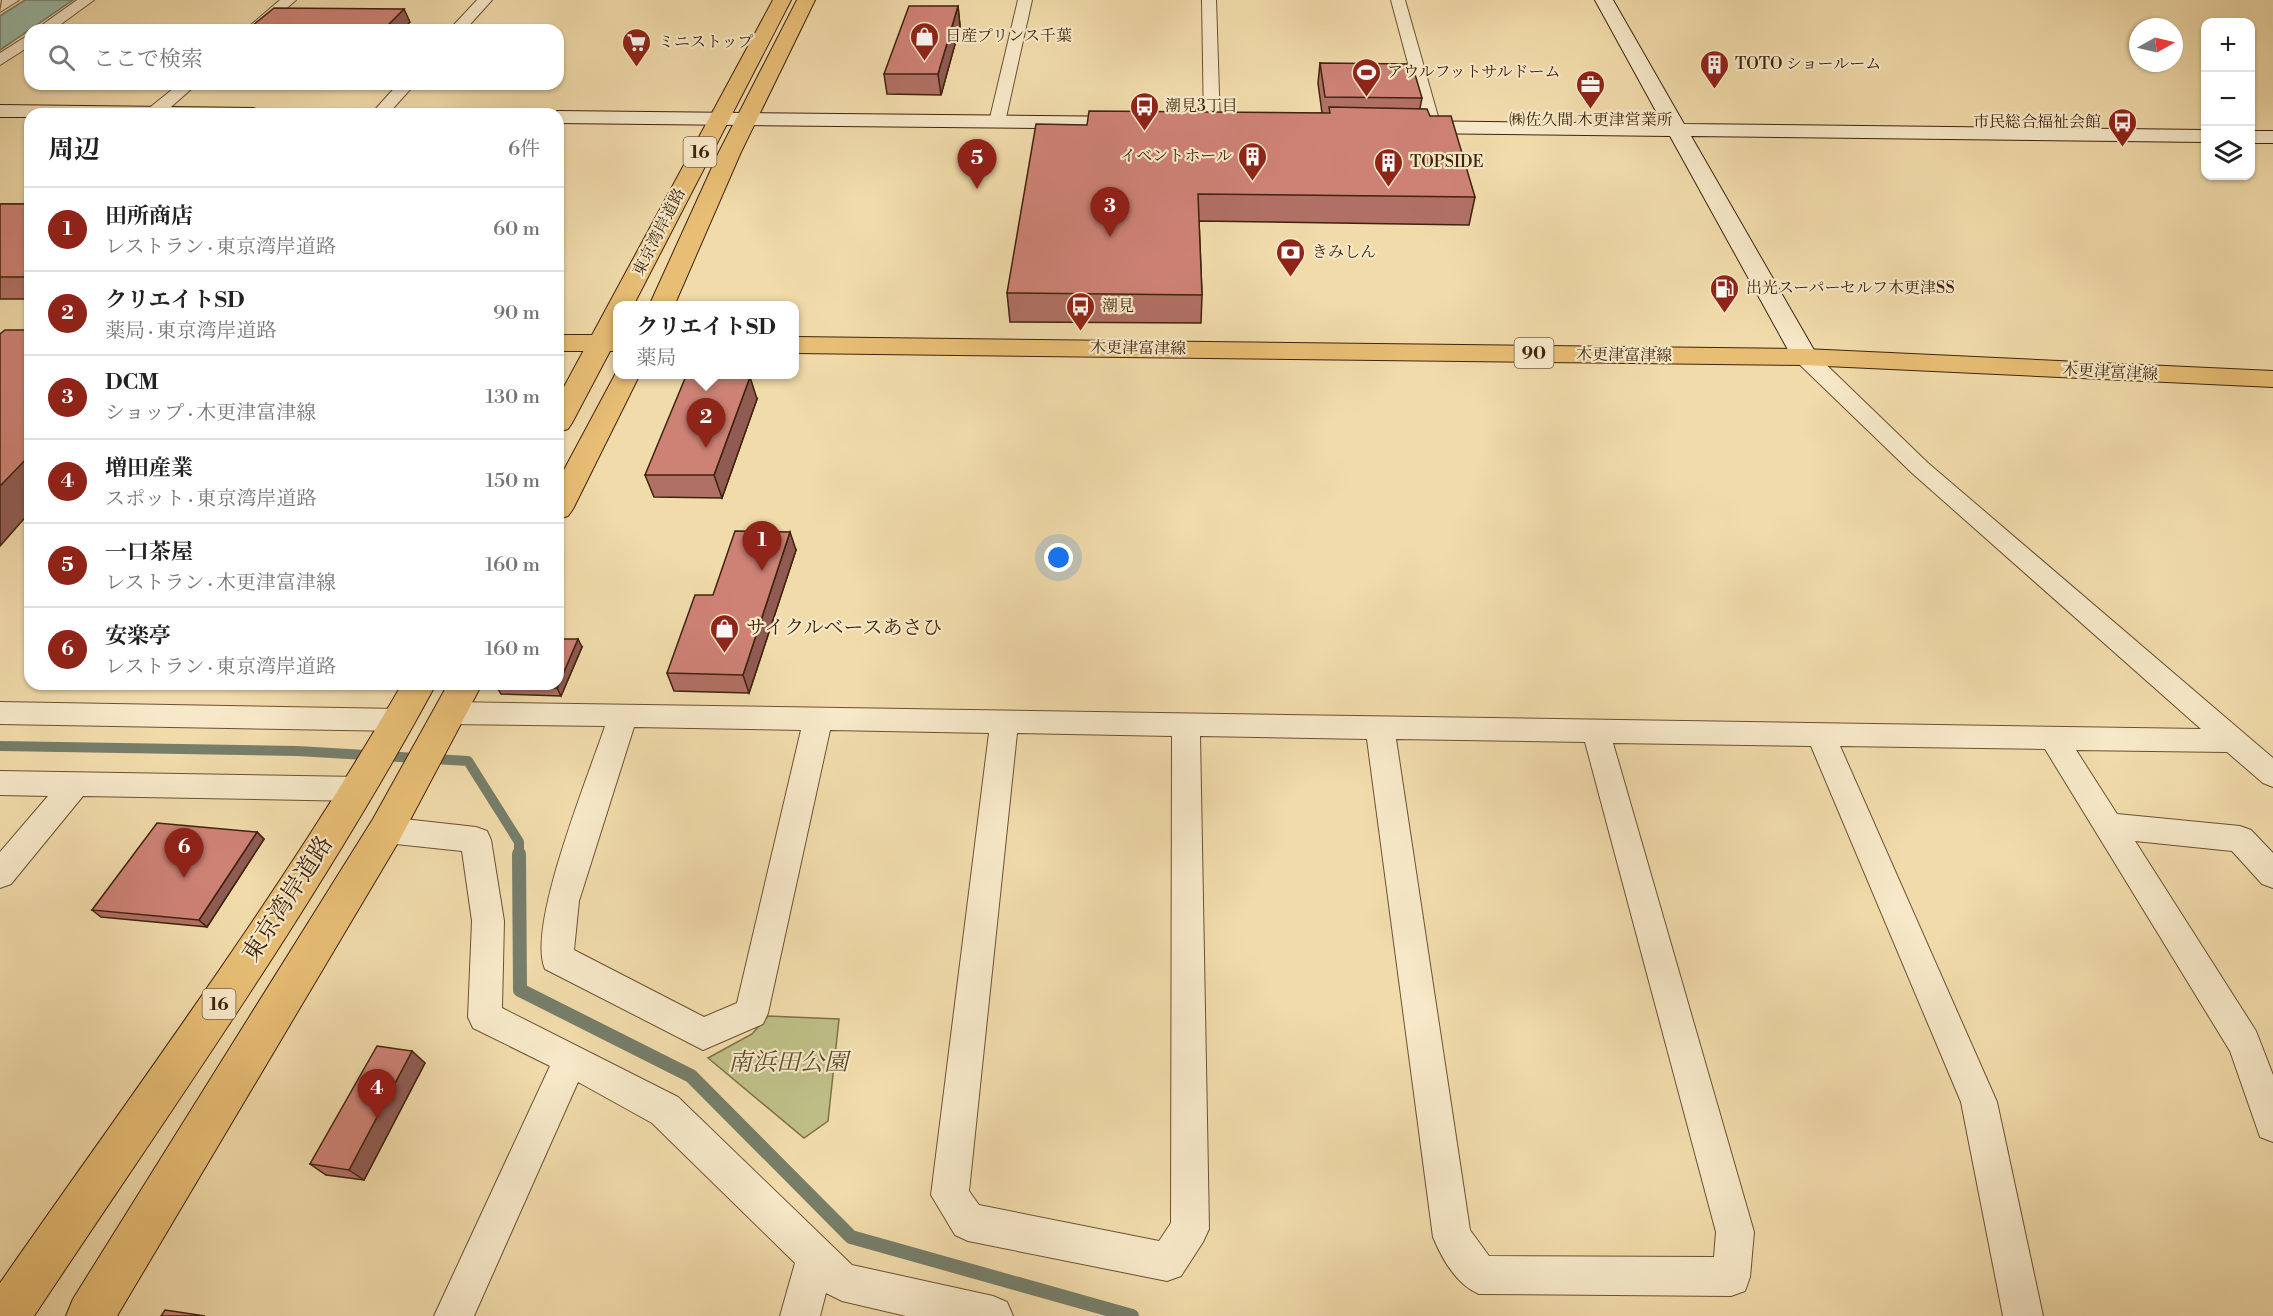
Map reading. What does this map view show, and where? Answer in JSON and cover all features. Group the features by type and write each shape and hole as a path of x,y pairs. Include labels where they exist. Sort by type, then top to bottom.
{"main road":[{"name":"東京湾岸道路","path":"623,301 782,0"},
{"name":"東京湾岸道路","path":"663,301 746,120 806,0"},
{"path":"564,342 609,343"},
{"path":"564,414 609,343"},
{"name":"木更津富津線","path":"799,345 1805,357 2273,379"},
{"path":"564,497 625,379"},
{"name":"東京湾岸道路","path":"6,1316 294,892 360,789 416,690"},
{"path":"90,1316 386,830 457,698"}],"street":[{"path":"0,8 12,0"},
{"path":"52,24 87,0"},
{"path":"260,24 289,0"},
{"path":"463,24 485,0"},
{"path":"997,122 1025,0"},
{"path":"1209,0 1212,124"},
{"path":"1398,0 1433,127"},
{"path":"1604,0 1805,357 1920,468 2273,776"},
{"path":"0,60 24,43"},
{"path":"160,108 182,90"},
{"path":"385,108 401,90"},
{"path":"0,111 24,111"},
{"path":"564,117 1153,123"},
{"path":"1188,124 1236,124"},
{"path":"1386,126 2201,136"},
{"path":"2255,137 2273,137"},
{"path":"457,698 623,716 1004,724 2233,741"},
{"path":"0,713 400,720"},
{"path":"623,716 562,901 557,958 703,1034 751,1013 818,719"},
{"path":"1004,724 950,1195 969,1222 1167,1262 1190,1229 1186,726"},
{"path":"1380,728 1452,1237 1479,1275 1731,1277 1735,1232 1596,732"},
{"path":"1821,735 1979,1102 2023,1316"},
{"path":"2054,739 2244,1043 2273,1124"},
{"path":"0,783 360,789"},
{"path":"0,874 76,784"},
{"path":"2108,826 2240,839 2273,874"},
{"path":"386,830 476,840 489,921 485,1017 571,1059 665,1110 842,1282 993,1316"},
{"path":"454,1316 571,1059"},
{"path":"800,1316 816,1256"}],"green space":[{"name":"南浜田公園","path":"768,1016 839,1019 828,1121 804,1138 708,1058 752,1034"}],"shaded area":[{"path":"25,0 73,0 38,24 24,24 24,34 0,50 0,16"}],"building":[{"path":"909,6 958,6 938,74 884,74"},
{"path":"274,8 404,9 389,24 254,24"},
{"path":"1320,63 1412,64 1422,98 1325,97"},
{"path":"1329,107 1427,109 1430,116 1451,116 1475,197 1198,194 1202,295 1007,293 1036,124 1087,125 1089,111 1330,113"},
{"path":"0,204 24,204 24,277 0,277"},
{"path":"5,330 24,330 24,461 0,486 0,334"},
{"path":"685,379 749,379 714,475 645,475"},
{"path":"735,531 790,532 743,675 667,673 695,595 713,595"},
{"path":"564,639 578,639 564,672"},
{"path":"157,823 257,832 199,920 92,910"},
{"path":"377,1046 412,1051 349,1170 310,1164"},
{"path":"165,1310 205,1316 161,1316"}],"waterway":[{"path":"0,746 297,751 468,761 519,842 519,854"},
{"path":"519,854 520,990 691,1076 851,1237 1132,1316"}],"place":[{"name":"日産プリンス千葉","path":"924,62"},
{"name":"ミニストップ","path":"637,68"},
{"name":"TOTO ショールーム","path":"1714,90"},
{"name":"アウルフットサルドーム","path":"1366,98"},
{"name":"㈱佐久間 木更津営業所","path":"1591,110"},
{"name":"潮見3丁目","path":"1144,132"},
{"name":"市民総合福祉会館","path":"2122,148"},
{"name":"イベントホール","path":"1253,182"},
{"name":"TOPSIDE","path":"1389,188"},
{"name":"一口茶屋","path":"977,189"},
{"name":"DCM","path":"1110,237"},
{"name":"きみしん","path":"1291,278"},
{"name":"出光スーパーセルフ木更津SS","path":"1725,314"},
{"name":"潮見","path":"1081,332"},
{"name":"クリエイトSD","path":"706,448"},
{"name":"田所商店","path":"762,571"},
{"name":"サイクルベースあさひ","path":"725,654"},
{"name":"安楽亭","path":"184,878"},
{"name":"増田産業","path":"377,1119"}]}
